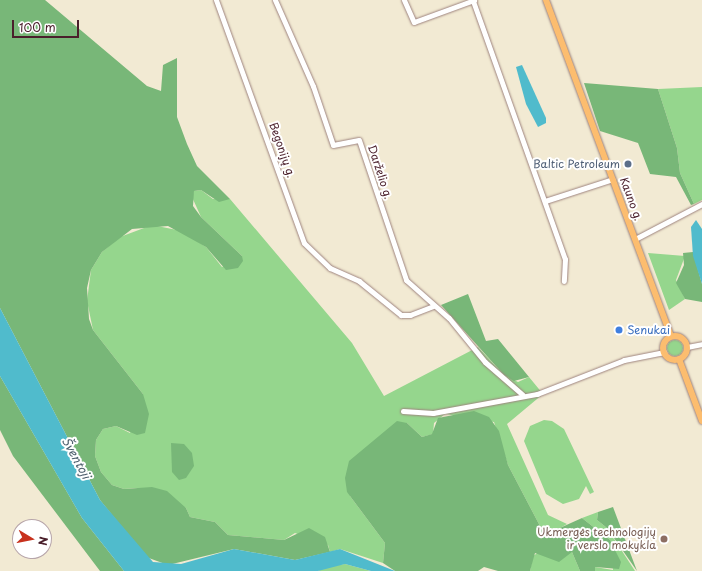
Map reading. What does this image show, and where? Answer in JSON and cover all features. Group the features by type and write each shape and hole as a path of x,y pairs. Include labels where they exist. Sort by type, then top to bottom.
{"main road":[{"name":"Kauno g.","path":"546,0 671,337"},
{"path":"671,337 681,338 687,347 679,359 671,359 664,352 665,342 671,337"},
{"path":"679,359 702,421"}],"street":[{"name":"Begonijų g.","path":"216,0 300,236 314,255 330,268 359,281 401,315 410,315 433,306"},
{"name":"Darželio g.","path":"276,0 313,86 332,145 359,140 404,275 412,289 433,306"},
{"path":"404,0 414,22 474,1 567,265 564,281"},
{"path":"545,201 613,179"},
{"path":"635,239 702,204"},
{"path":"433,306 449,318 485,362 523,395"},
{"path":"687,347 702,344"},
{"path":"403,411 433,413 523,395 567,384 624,360 664,352"}],"green space":[{"path":"0,0 45,0 147,86 161,91 163,65 177,58 177,117 187,144 197,166 230,199 219,202 201,190 194,191 193,206 201,217 242,256 243,261 238,268 226,270 206,247 168,226 132,229 102,252 91,270 87,288 89,319 93,330 143,394 149,414 145,433 137,435 116,426 103,429 96,440 95,456 101,472 112,485 124,489 152,487 167,491 186,508 190,517 215,522 228,535 284,540 309,528 325,537 330,552 295,560 234,549 168,565 146,557 100,500 0,308"},
{"path":"584,83 658,89 677,148 680,173 694,204 691,205 676,177 650,174 638,143 600,131"},
{"path":"702,87 702,200 694,204 680,173 677,148 658,89"},
{"path":"201,190 213,199 230,199 352,343 384,396 478,347 504,375 518,382 529,377 543,394 507,424 548,515 567,524 553,532 540,526 508,465 494,422 445,414 434,423 433,434 422,437 407,423 350,496 385,543 383,563 340,549 330,552 328,545 295,533 284,540 228,535 215,522 190,517 186,508 136,488 124,489 112,485 101,472 95,456 96,440 103,429 116,426 130,433 143,394 93,330 87,301 91,270 102,252 120,237 152,225 182,231 206,247 222,267 242,256 201,217 192,197 194,191"},
{"path":"693,252 702,284 702,302 685,299 676,283 684,265 683,253"},
{"path":"648,253 685,256 676,280 685,299 669,310"},
{"path":"468,294 486,341 498,339 529,377 514,381 504,375 441,305"},
{"path":"672,340 678,340 683,345 681,354 678,356 672,356 667,351 667,345"},
{"path":"0,376 82,518 124,571 100,571 13,456 0,430"},
{"path":"474,411 489,417 499,431 508,465 540,526 553,531 582,518 610,540 621,562 619,569 595,567 595,571 580,571 572,552 559,562 535,553 530,571 498,571 484,567 478,571 395,571 383,563 385,543 347,492 345,478 349,461 397,421 407,423 422,437 432,434 438,418"},
{"path":"544,420 552,421 564,429 594,492 590,494 586,486 579,499 563,504 546,494 524,441 530,426"},
{"path":"171,443 184,444 192,453 194,466 186,478 179,480 172,472"},
{"path":"613,507 637,571 607,528 597,520 598,512"},
{"path":"598,512 597,520 607,528 635,571 595,571 595,567 613,570 610,540 582,518"},
{"path":"539,552 549,557 572,552 580,571 530,571 533,556"},
{"path":"345,564 371,571 318,571 325,567"}],"water":[{"path":"522,65 546,118 546,123 538,127 526,104 516,67"},
{"path":"696,220 702,229 702,284 693,256 691,227"},
{"name":"Šventoji","path":"0,308 100,500 153,562 181,564 234,549 295,560 340,549 395,571 371,571 345,564 318,571 124,571 82,518 0,376"}],"place":[{"name":"Baltic Petroleum","path":"628,164"},
{"name":"Senukai","path":"619,330"},
{"name":"Ukmergės technologijų ir verslo mokykla","path":"664,539"}]}
